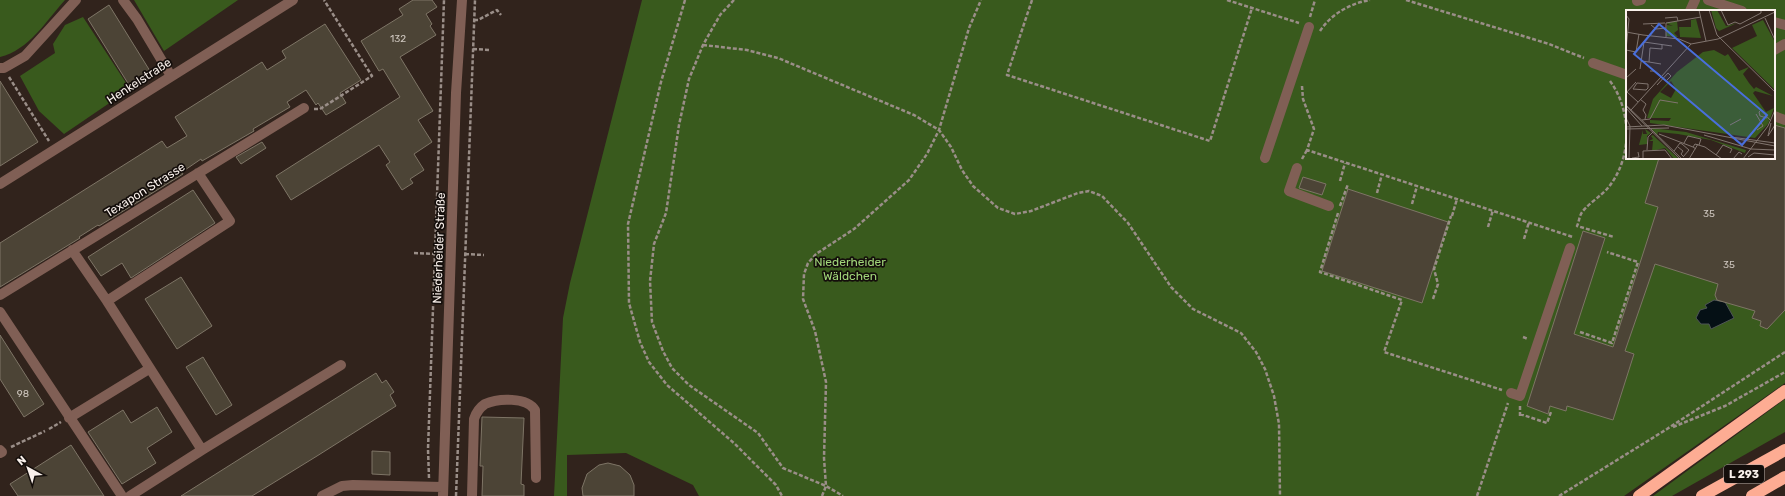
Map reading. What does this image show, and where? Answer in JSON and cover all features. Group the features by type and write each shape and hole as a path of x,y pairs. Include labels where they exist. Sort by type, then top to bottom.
{"highway":[{"path":"1639,496 1785,391"},
{"name":"L 293","path":"1702,496 1785,450"},
{"name":"L 293","path":"1752,496 1785,477"}],"street":[{"path":"2,68 25,56 76,0"},
{"path":"123,0 138,19 171,76"},
{"name":"Henkelstraße","path":"0,184 293,0"},
{"name":"Niederheider Straße","path":"443,492 456,93 462,0"},
{"path":"1690,10 1694,0"},
{"path":"1708,0 1739,10"},
{"path":"1775,22 1785,25"},
{"path":"1265,158 1308,26"},
{"path":"1775,49 1785,44"},
{"path":"1593,63 1626,75"},
{"name":"Texapon Strasse","path":"0,294 304,108"},
{"path":"1775,116 1785,120"},
{"path":"1297,168 1289,191 1329,206"},
{"path":"106,301 230,222 198,173"},
{"path":"1511,393 1520,396 1570,248"},
{"path":"72,250 202,450"},
{"path":"0,312 122,496"},
{"path":"130,496 341,365"},
{"path":"69,418 149,369"},
{"path":"472,496 474,419 477,411 485,404 498,400 526,402 532,405 535,410 536,478"},
{"path":"322,496 342,486 353,485 429,487 443,492"}],"path":[{"path":"304,108 320,109 372,76 324,0"},
{"path":"429,487 429,415 444,0"},
{"path":"456,496 475,0"},
{"path":"685,0 654,112 628,224 629,303 640,342 649,362 667,385 735,444 776,485 782,496"},
{"path":"734,0 720,15 703,45 689,79 679,125 666,213 654,244 650,281 652,322 663,351 672,368 689,385 758,433 783,468 826,486 843,496"},
{"path":"822,496 826,486 824,458 826,382 815,331 803,299 804,274 808,263 816,254 854,229 909,180 927,154 939,130 969,28 981,0"},
{"path":"1032,0 1006,76 1210,141 1252,8"},
{"path":"1227,0 1308,26 1315,0"},
{"path":"1319,33 1333,16 1352,5 1370,0"},
{"path":"1406,0 1578,54 1593,63 1607,76 1616,88 1626,115"},
{"path":"474,20 478,20 497,10 501,15"},
{"path":"703,45 747,50 778,58 914,115 939,130 951,147 962,170 973,186 998,208 1015,214 1031,212 1078,193 1089,191 1102,196 1128,223 1171,287 1193,309 1242,333 1256,352 1265,369 1274,396 1279,424 1280,496"},
{"path":"473,49 490,50"},
{"path":"2,68 55,150"},
{"path":"1302,82 1303,99 1314,129 1307,150 1573,237"},
{"path":"1614,237 1577,226 1582,213 1609,187 1624,157 1626,146"},
{"path":"1340,181 1344,162"},
{"path":"1377,193 1382,174"},
{"path":"1348,184 1320,272 1402,300 1384,352 1511,393 1477,496"},
{"path":"1412,204 1417,186"},
{"path":"1433,300 1438,284 1434,269 1457,199"},
{"path":"1488,227 1493,210"},
{"path":"1524,239 1529,222"},
{"path":"1580,332 1612,344 1638,262 1607,252"},
{"path":"414,253 435,254"},
{"path":"465,254 484,255"},
{"path":"1559,496 1667,429 1785,352"},
{"path":"1667,429 1725,406 1785,372"},
{"path":"1520,414 1547,423 1551,412"},
{"path":"429,415 436,415"},
{"path":"0,452 45,431"},
{"path":"428,449 434,449"}],"green space":[{"path":"0,0 65,0 36,34 20,48 0,57"},
{"path":"134,0 238,0 164,51"},
{"name":"Niederheider Wäldchen","path":"642,0 1785,0 1785,383 1624,496 699,496 693,485 626,453 567,455 567,496 554,496 563,318 570,283"},
{"path":"83,17 130,89 64,134 39,111 20,76 55,53 53,44 65,25"},
{"path":"1785,399 1785,432 1672,496 1653,496"}],"shaded area":[{"path":"1714,300 1725,302 1734,318 1711,329 1709,324 1701,324 1696,318 1700,310 1707,308 1705,305"}],"building":[{"path":"413,0 432,0 437,7 426,14 432,24 430,26 436,35 400,57 433,111 418,120 432,142 414,154 424,170 410,179 413,183 402,190 386,165 390,162 379,145 291,200 276,176 400,97 383,69 379,71 361,41 403,15 399,9"},
{"path":"109,5 150,71 129,85 88,19"},
{"path":"325,24 361,80 340,93 346,103 326,115 318,103 316,105 306,90 287,102 290,107 253,129 254,131 202,161 201,159 182,172 183,174 99,226 98,225 79,237 80,238 0,287 0,243 162,141 167,148 187,136 175,117 262,62 267,70 286,58 282,51"},
{"path":"0,81 38,142 0,166"},
{"path":"1775,125 1785,128 1785,310 1767,329 1760,326 1761,321 1752,318 1755,311 1717,300 1715,295 1718,284 1655,264 1625,351 1634,354 1613,420 1567,406 1566,411 1550,406 1548,414 1527,406 1583,231 1605,238 1574,334 1613,347 1658,207 1645,203 1659,159 1775,159"},
{"path":"262,142 266,148 241,164 236,157"},
{"path":"1303,177 1326,184 1322,195 1299,188"},
{"path":"1348,189 1448,222 1422,303 1322,271"},
{"path":"193,190 215,223 131,278 122,263 101,276 88,257"},
{"path":"181,277 212,326 177,349 145,299"},
{"path":"0,335 44,404 24,417 0,379"},
{"path":"203,357 232,405 216,415 186,367"},
{"path":"376,373 382,383 386,380 394,392 390,395 396,406 317,456 252,496 181,496"},
{"path":"157,407 172,432 147,448 156,463 122,484 88,432 123,410 131,423"},
{"path":"482,417 524,418 521,484 524,485 524,496 482,496 483,466 480,466"},
{"path":"71,445 104,496 18,496 10,484"},
{"path":"372,451 390,452 390,475 372,474"},
{"path":"608,463 620,466 630,475 634,485 634,496 583,496 582,488 587,474 599,465"}]}
